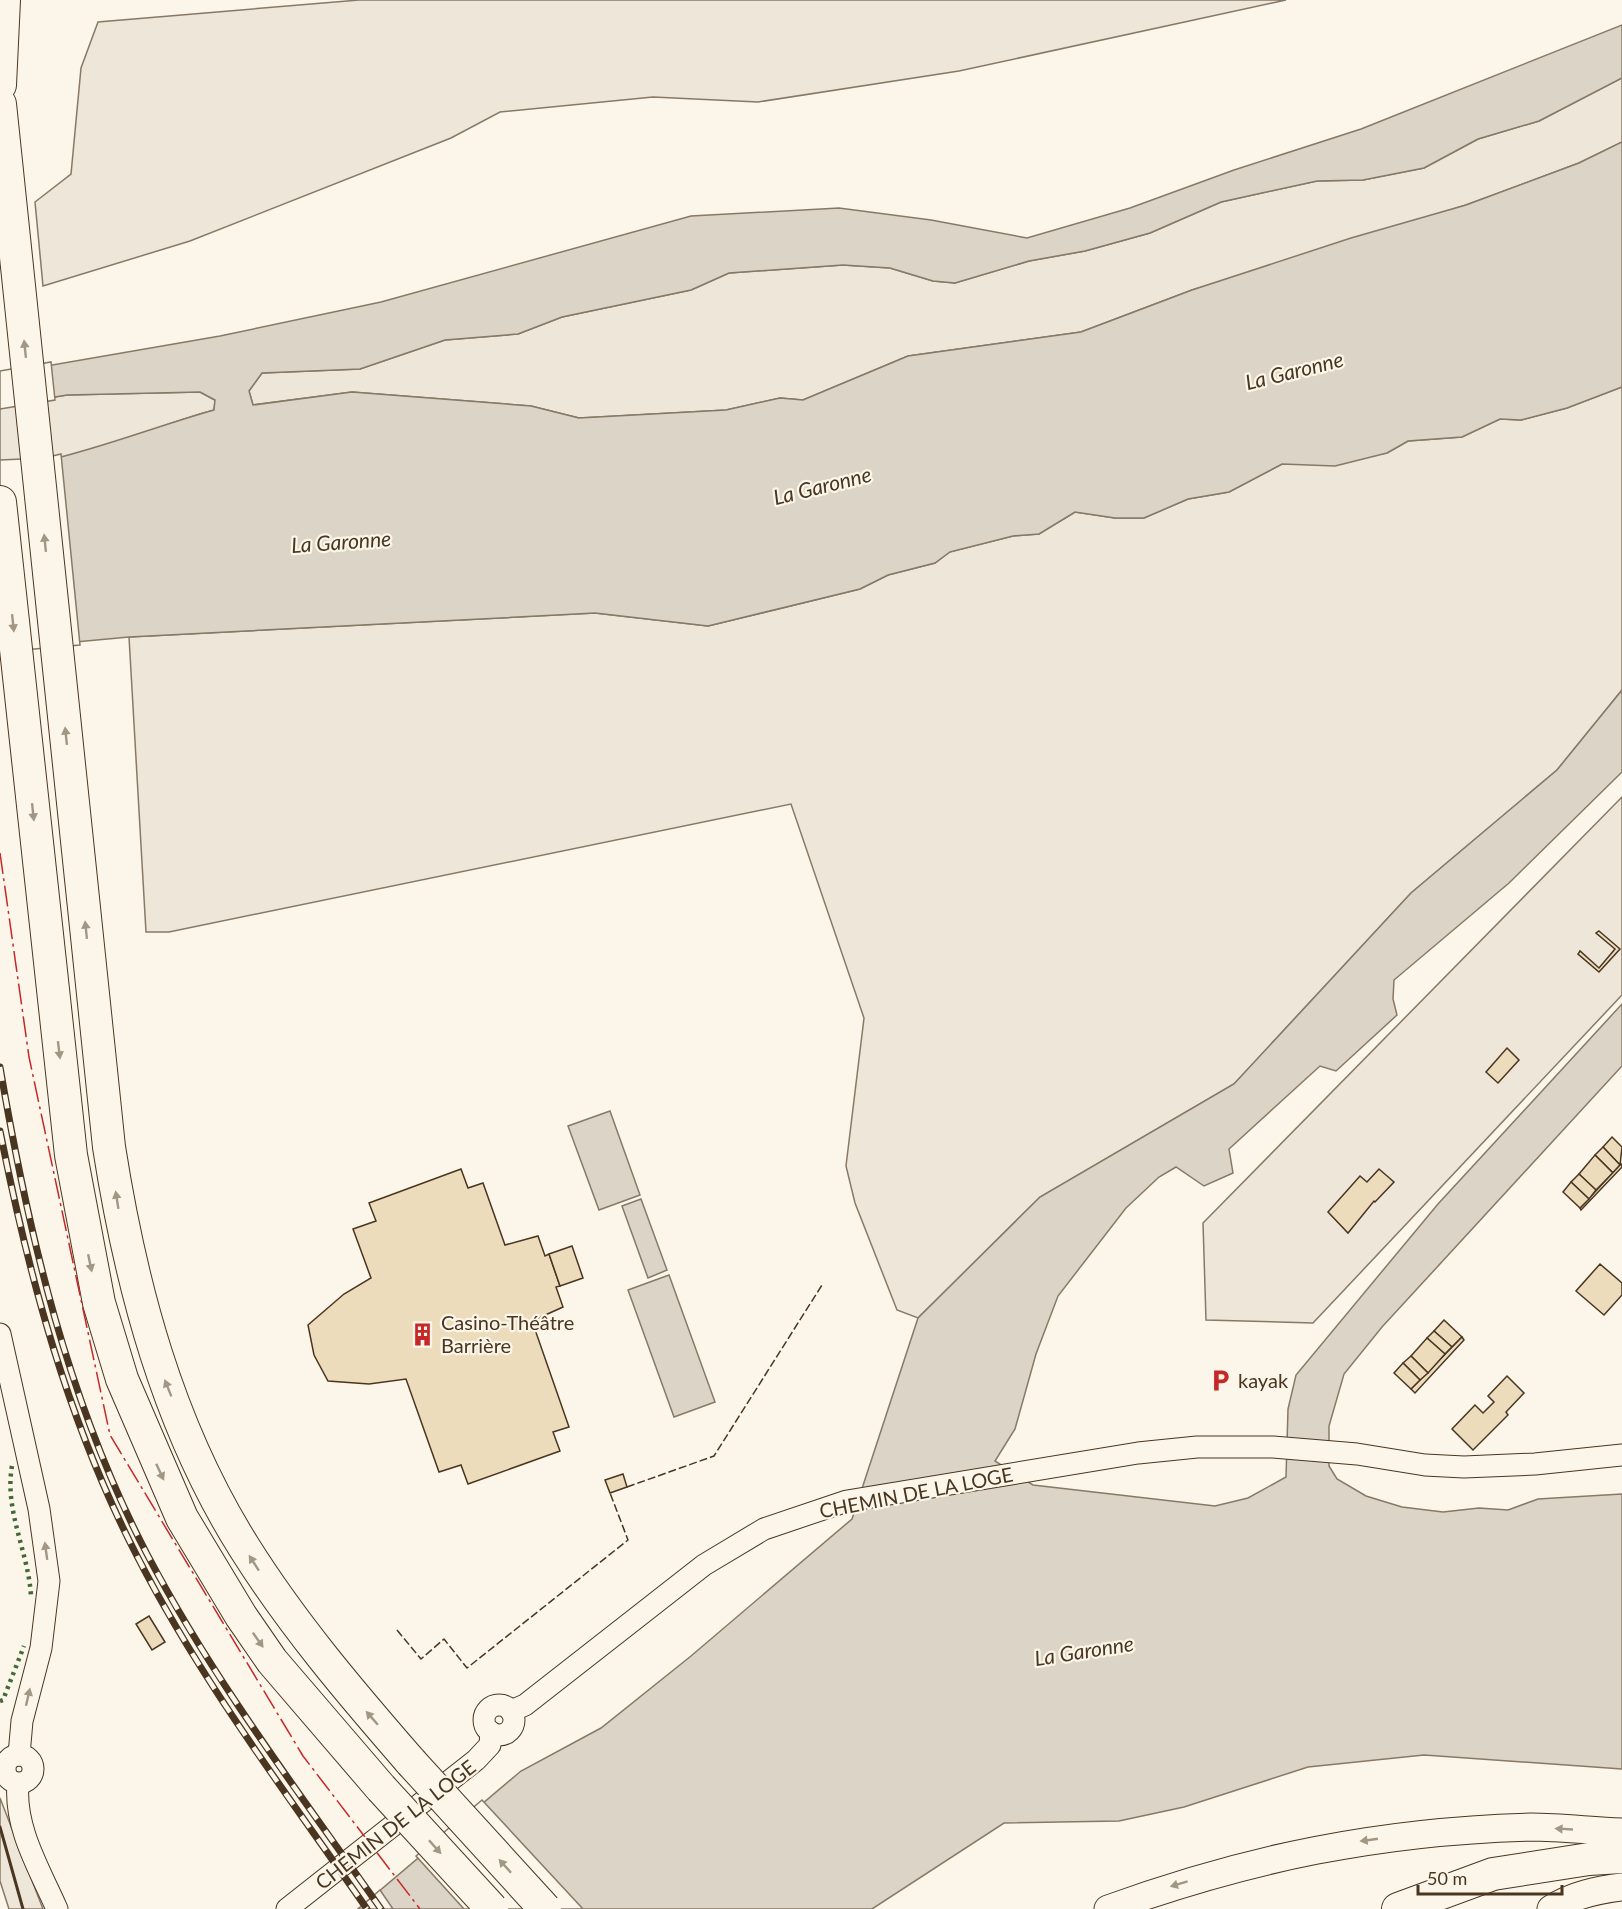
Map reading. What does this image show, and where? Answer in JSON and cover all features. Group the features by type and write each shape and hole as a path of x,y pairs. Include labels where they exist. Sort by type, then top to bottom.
{"highway":[{"path":"0,85 4,0"},
{"path":"0,104 109,1147 121,1222 138,1296 159,1365 186,1434 212,1490 264,1579 324,1660 411,1762 545,1909"},
{"path":"0,502 71,1155 85,1239 99,1303 122,1379 182,1518 241,1616 272,1661 381,1788 492,1909"},
{"path":"1398,1909 1493,1874 1589,1859 1622,1857"},
{"path":"1450,1909 1498,1892 1622,1870"}],"main road":[{"path":"1108,1909 1227,1869 1292,1853 1371,1840 1533,1827 1622,1832"},
{"path":"1551,1909 1573,1898 1602,1889 1622,1887"}],"street":[{"path":"0,1334 39,1509 49,1581 41,1648 22,1721 19,1755 8,1759 4,1769 8,1779 18,1784 17,1797 23,1832 57,1909"},
{"name":"CHEMIN DE LA LOGE","path":"287,1909 476,1760 490,1745 491,1732 484,1720 490,1708 501,1705 511,1711 525,1705 704,1565 764,1529 847,1501 1095,1462 1138,1453 1188,1448 1464,1467 1535,1464 1622,1455"},
{"name":"CHEMIN DE LA LOGE","path":"1356,1460 1467,1478 1622,1467"}],"shaded area":[{"path":"359,0 1286,0 959,71 758,102 653,97 500,112 451,138 190,241 43,286 35,202 71,174 81,68 98,22"},
{"path":"1622,78 1622,142 1579,163 1466,205 1192,290 1081,332 908,356 803,400 780,398 726,410 579,418 531,406 352,392 253,405 249,391 262,373 360,369 445,340 518,334 562,317 691,290 729,273 843,265 890,268 933,281 955,283 1029,261 1085,251 1150,233 1221,202 1317,181 1363,180 1424,168 1478,139 1539,121"},
{"path":"1622,387 1622,690 1557,770 1411,893 1234,1084 1040,1197 918,1318 897,1310 855,1203 846,1166 864,1018 791,804 169,932 146,932 129,637 595,613 708,626 860,589 888,575 935,563 949,552 1013,536 1039,534 1075,512 1115,518 1144,518 1188,499 1229,492 1282,464 1307,464 1387,453 1408,441 1462,437 1500,419 1521,420 1567,408"},
{"path":"200,392 215,400 214,410 68,457 40,462 0,463 0,406 67,395"},
{"path":"1622,797 1622,995 1313,1323 1206,1320 1203,1223"},
{"path":"0,1798 43,1909 9,1909 0,1881"}],"water":[{"name":"La Garonne","path":"1622,25 1622,78 1539,121 1478,139 1424,168 1363,180 1317,181 1221,202 1150,233 1085,251 1029,261 955,283 933,281 890,268 843,265 729,273 691,290 562,317 518,334 445,340 360,369 262,373 249,391 253,405 352,392 531,406 579,418 726,410 780,398 803,400 908,356 1081,332 1192,290 1351,238 1466,205 1579,163 1622,142 1622,387 1567,408 1521,420 1500,419 1462,437 1408,441 1387,453 1335,466 1282,464 1229,492 1188,499 1144,518 1115,518 1075,512 1039,534 1013,536 950,552 935,563 888,575 860,589 708,626 595,613 129,637 0,649 45,461 214,410 215,400 200,392 67,395 0,406 0,374 220,336 381,302 691,216 839,208 931,220 1027,238 1130,208 1234,170 1361,129"},
{"name":"La Garonne","path":"1622,690 1622,772 1509,883 1394,980 1393,999 1397,1015 1336,1071 1320,1066 1229,1149 1233,1173 1204,1186 1176,1167 1159,1177 1126,1208 1058,1296 1036,1354 1015,1429 995,1461 1033,1485 1215,1506 1248,1498 1286,1477 1288,1409 1296,1375 1438,1204 1622,1004 1622,1066 1382,1327 1344,1374 1329,1426 1329,1466 1337,1479 1366,1496 1402,1507 1443,1512 1479,1508 1508,1510 1538,1499 1622,1494 1622,1769 1424,1755 1308,1767 1184,1807 1119,1821 1004,1823 872,1909 358,1909 521,1771 601,1728 691,1656 852,1519 918,1318 1040,1197 1234,1084 1411,893 1557,770"},
{"path":"610,1111 640,1195 599,1210 568,1126"},
{"path":"641,1199 667,1270 648,1278 622,1206"},
{"path":"669,1275 715,1402 674,1417 628,1290"}],"pier":[{"path":"51,362 55,400 0,409 0,371"},
{"path":"61,454 80,645 0,652 0,460 44,458"},
{"path":"482,1800 583,1909 464,1909 416,1856"},
{"path":"380,1890 393,1909 358,1909"}],"building":[{"path":"1599,931 1620,949 1599,972 1578,954 1580,951 1599,968 1615,949 1596,933"},
{"path":"1507,1048 1519,1060 1498,1083 1486,1072"},
{"path":"1612,1137 1622,1147 1620,1165 1603,1147"},
{"path":"1603,1147 1620,1165 1613,1173 1595,1155"},
{"path":"1595,1155 1613,1173 1596,1190 1579,1174"},
{"path":"1621,1164 1622,1167 1581,1210 1580,1208"},
{"name":"Casino-Théâtre Barrière","path":"461,1169 468,1188 483,1183 505,1245 538,1236 545,1256 549,1254 560,1286 556,1287 563,1307 532,1321 569,1427 553,1432 560,1451 468,1484 461,1465 439,1472 406,1379 369,1384 328,1381 314,1355 308,1325 344,1294 371,1278 353,1229 376,1221 369,1203"},
{"path":"1379,1169 1394,1182 1374,1201 1348,1233 1328,1212 1360,1176 1367,1182"},
{"path":"1579,1174 1596,1190 1589,1199 1571,1182"},
{"path":"1571,1182 1589,1199 1580,1208 1563,1192"},
{"path":"572,1246 583,1278 560,1286 549,1254"},
{"path":"1600,1264 1622,1283 1622,1295 1604,1315 1576,1291"},
{"path":"1444,1320 1462,1337 1452,1347 1434,1331"},
{"path":"1434,1331 1452,1347 1445,1354 1427,1338"},
{"path":"1462,1337 1464,1340 1415,1393 1411,1389"},
{"path":"1427,1338 1445,1354 1428,1373 1411,1356"},
{"path":"1411,1356 1428,1373 1420,1380 1403,1363"},
{"path":"1403,1363 1420,1380 1411,1389 1394,1373"},
{"path":"1507,1376 1524,1393 1506,1412 1508,1415 1473,1450 1452,1429 1475,1405 1483,1413 1494,1402 1488,1396"},
{"path":"623,1474 627,1487 610,1493 605,1480"},
{"path":"149,1616 165,1642 152,1650 136,1624"}],"railway":[{"path":"0,1067 24,1194 55,1318 95,1439 120,1498 148,1556 201,1648 259,1736 381,1909"},
{"path":"0,1131 38,1295 71,1401 112,1505 137,1556 189,1648 246,1736 367,1909"}],"hedge":[{"path":"12,1466 11,1499 31,1597"},
{"path":"0,1701 3,1700 24,1646"}],"fence":[{"path":"627,1487 714,1456 822,1285"},
{"path":"397,1630 421,1659 444,1639 467,1668 628,1540 610,1493"}],"wall":[{"path":"0,1827 23,1909"}],"power":[{"path":"0,853 29,1057 110,1435 303,1756 420,1909"}],"place":[{"name":"Casino-Théâtre Barrière","path":"423,1334"},
{"name":"kayak","path":"1220,1380"}]}
